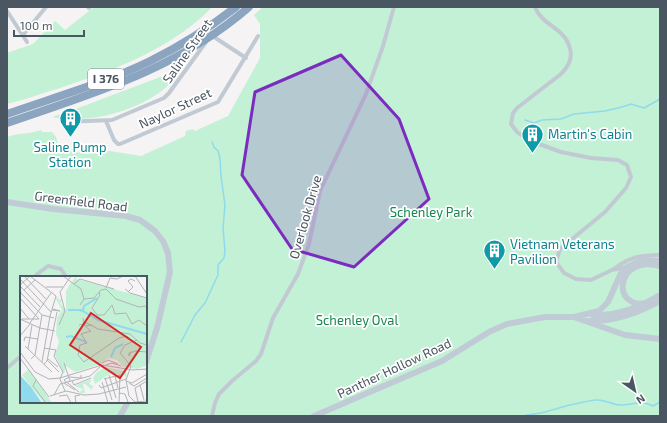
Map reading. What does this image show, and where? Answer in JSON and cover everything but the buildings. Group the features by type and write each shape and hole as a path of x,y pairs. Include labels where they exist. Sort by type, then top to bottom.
{"highway":[{"name":"I 376","path":"7,114 131,69 163,54 200,33 236,7"},
{"name":"I 376","path":"7,123 141,75 192,48 229,24 249,7"},
{"path":"7,127 62,104"}],"main road":[{"name":"Greenfield Road","path":"7,202 59,210 126,216 145,224 159,236 168,253 170,272 160,317 147,359"},
{"path":"583,318 604,308 611,297 621,273 627,267 643,260 660,261"},
{"path":"647,302 638,303 629,300 622,289 623,280 627,273 635,267 645,265 660,266"},
{"path":"583,318 620,312 647,302 660,295"},
{"path":"583,318 594,321 619,318 641,311 660,301"},
{"name":"Panther Hollow Road","path":"314,416 442,361 489,332 507,324 545,317 583,318"},
{"path":"583,318 625,335 660,339"},
{"path":"120,416 127,403"}],"street":[{"path":"23,34 46,7"},
{"name":"Saline Street","path":"64,122 106,121 117,119 167,96 230,7"},
{"name":"Overlook Drive","path":"212,416 219,394 232,381 256,362 261,354 273,318 298,274 309,244 320,191 368,87 383,46 394,7"},
{"path":"535,7 540,16 565,37 570,48 570,60 566,69 561,74 517,108 513,113 511,124 517,132 531,141 561,152 591,158 618,160 627,165 631,177 626,188 605,212 560,249 556,262 564,273 576,279 592,280 638,256 660,255"},
{"path":"7,11 27,42"},
{"path":"211,35 246,58"},
{"name":"Naylor Street","path":"106,121 114,140 120,144 218,102 258,36"},
{"path":"36,276 48,266 61,269 65,276"},
{"path":"612,270 627,267"},
{"path":"7,368 20,357"}],"highlighted area":[{"path":"341,55 399,119 429,199 354,267 292,249 242,175 255,92"}],"green space":[{"path":"94,7 212,7 179,35 161,46 121,66 80,81 7,104 7,53 33,44 55,21 65,30"},
{"name":"Schenley Park","path":"263,7 660,7 660,416 7,416 7,137 41,130 42,132 52,132 56,137 59,150 84,153 110,151 141,156 185,136 186,131 193,129 195,131 228,116 260,58 260,24 254,15"},
{"path":"176,71 173,79 157,94 124,111 84,119 64,119 52,117 81,107"}],"waterway":[{"path":"525,120 534,123 542,120 561,119 574,114 605,111 631,104 644,108 660,99"},
{"path":"181,342 195,315 205,303 218,275 218,265 224,258 225,251 223,228 225,205 220,158 218,151 212,142"},
{"path":"523,416 545,412 576,403 596,400 603,400 619,405 642,403 653,406 660,402"}],"place":[{"name":"Saline Pump Station","path":"70,138"},
{"name":"Martin's Cabin","path":"533,154"},
{"name":"Vietnam Veterans Pavilion","path":"494,270"}],"park label":[{"name":"Schenley Oval","path":"357,320"}]}
